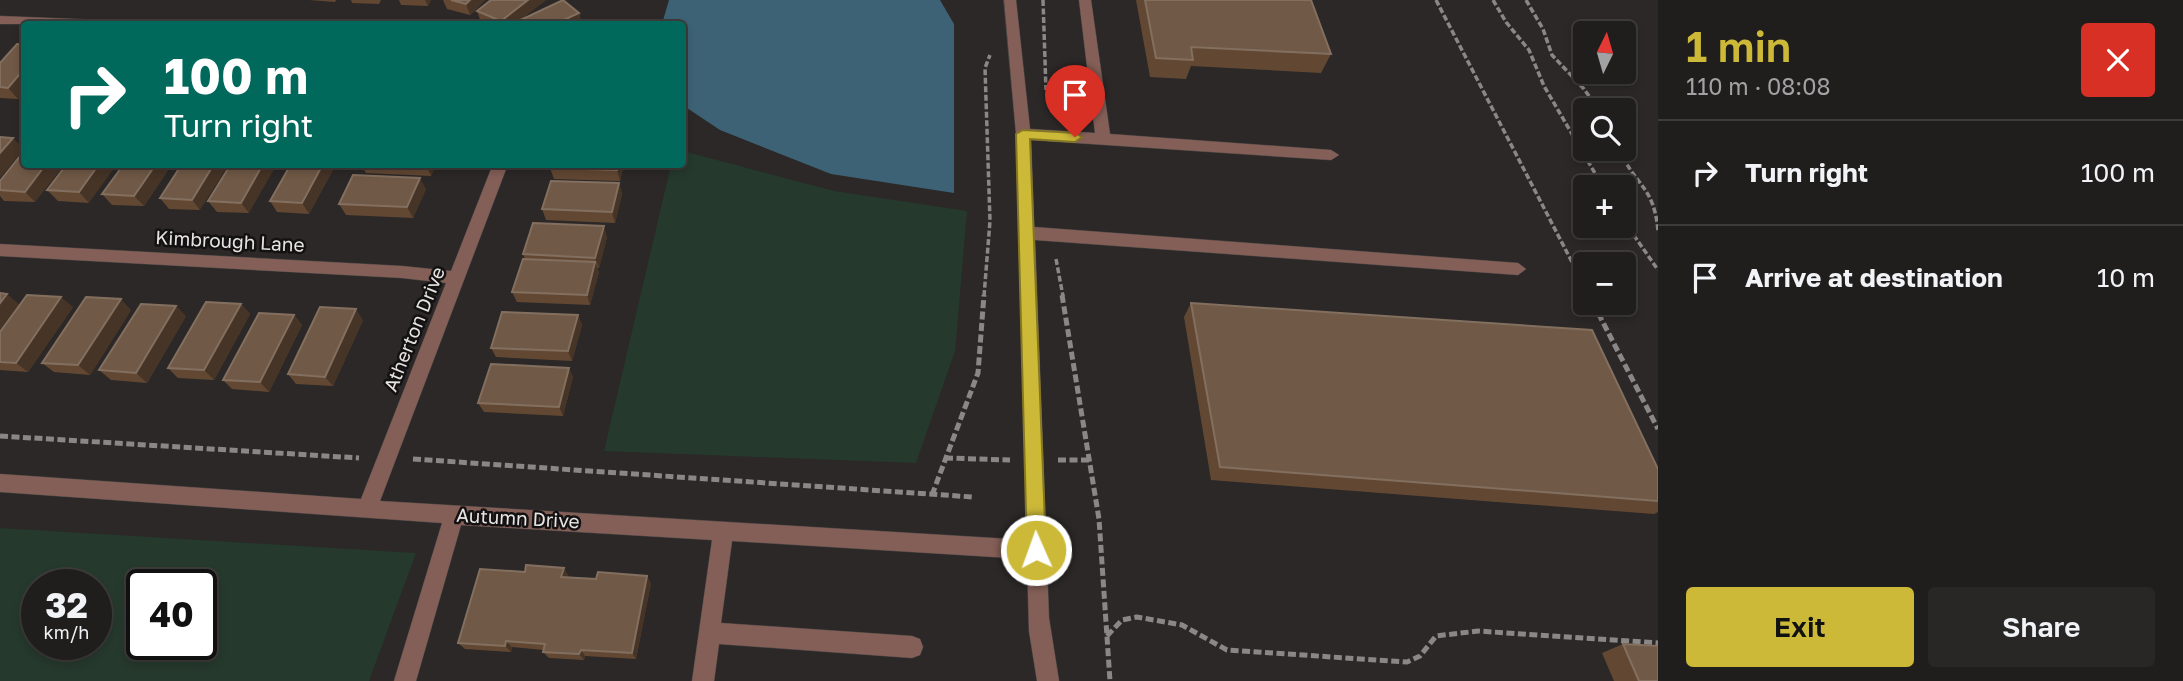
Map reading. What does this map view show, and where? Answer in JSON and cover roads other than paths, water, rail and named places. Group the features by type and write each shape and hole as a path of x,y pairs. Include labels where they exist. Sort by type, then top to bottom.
{"street":[{"path":"1085,0 1103,139"},
{"path":"1012,3 1023,134 1027,233 1036,608 1040,646 1048,681"},
{"path":"0,20 25,21"},
{"path":"1023,134 1331,155"},
{"name":"Atherton Drive","path":"367,509 499,168"},
{"path":"1027,233 1518,269"},
{"name":"Kimbrough Lane","path":"0,250 402,272 457,278"},
{"name":"Autumn Drive","path":"0,483 454,515 1036,550"},
{"path":"405,681 454,515"},
{"path":"703,681 723,530"},
{"path":"710,633 912,647"}],"water":[{"path":"669,0 940,0 954,24 954,193 831,174 720,130 686,107 686,21 663,21"}]}
